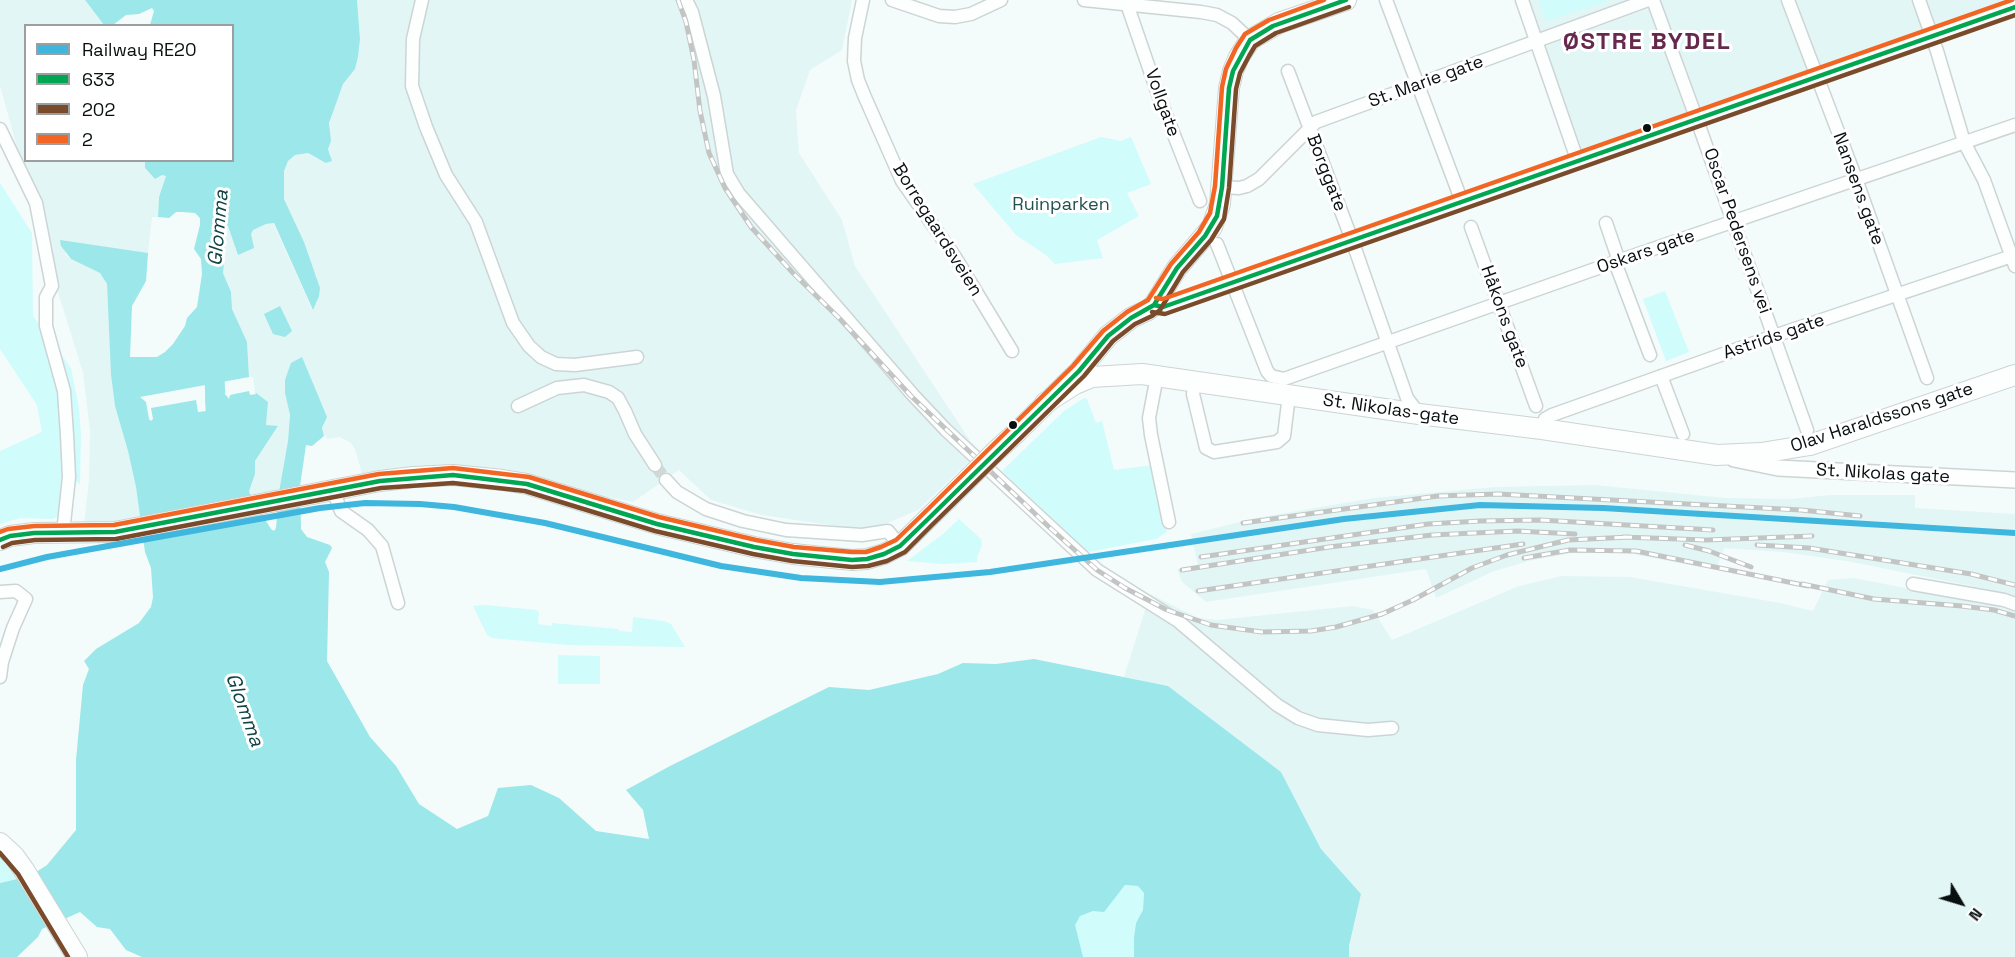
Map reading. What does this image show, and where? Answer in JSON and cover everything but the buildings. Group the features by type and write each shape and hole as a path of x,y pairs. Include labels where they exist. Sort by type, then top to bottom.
{"main road":[{"path":"0,540 10,536 34,533 115,532 366,484 434,475 479,477 527,484 694,534 783,552 833,558 898,542 927,520 1079,371 1095,350 1120,326 1154,305 1177,268 1212,227 1220,204 1229,88 1233,71 1251,40 1279,23 1346,0"},
{"path":"995,452 1012,427 1072,366 1095,350"},
{"name":"St. Nikolas-gate","path":"1095,350 1149,375"},
{"name":"St. Nikolas-gate","path":"1046,403 1075,384 1092,377 1149,375 1640,444"},
{"name":"Olav Haraldssons gate","path":"1640,444 1718,455 1761,453 1810,445 2015,375"},
{"path":"0,843 14,856 28,875 77,957"}],"street":[{"path":"422,0 413,39 412,86 446,175 476,222 513,322 529,346 542,357 556,364 575,365 637,357"},
{"path":"686,0 692,12 714,96 727,174 739,194 946,430 1097,570 1178,621 1277,705 1298,718 1318,724 1368,730 1392,728"},
{"name":"Borregaardsveien","path":"863,0 855,38 854,61 858,80 868,105 902,181 955,257 1012,351"},
{"path":"892,0 939,16 955,16 971,14 1001,0"},
{"path":"1084,0 1216,15 1232,23 1251,40"},
{"path":"1386,0 1462,202"},
{"path":"1522,0 1578,162"},
{"name":"St. Marie gate","path":"1222,187 1239,188 1259,179 1316,122 1650,0"},
{"name":"Oscar Pedersens vei","path":"1650,0 1734,221 1807,430"},
{"name":"Nansens gate","path":"1788,0 1856,179 1927,378"},
{"path":"1919,0 1964,142 1984,180 2014,259"},
{"name":"Vollgate","path":"1127,4 1200,201"},
{"path":"1154,305 1163,307 1233,283 2015,7"},
{"name":"Borggate","path":"1288,71 1352,240 1407,398 1419,414"},
{"name":"Oskars gate","path":"1233,283 1267,371 1278,379 1388,343 1617,261 2015,125"},
{"path":"0,130 36,203 52,286 46,297 46,326 64,391 69,477 63,533"},
{"path":"1606,223 1650,355"},
{"name":"Håkons gate","path":"1471,228 1536,406"},
{"path":"1217,244 1233,283"},
{"name":"Astrids gate","path":"1542,429 1545,419 1552,415 1774,336 2014,259"},
{"path":"1149,375 1151,435 1169,522"},
{"path":"1661,376 1683,434"},
{"path":"1195,382 1192,394 1206,448 1214,452 1277,442 1284,436 1289,395"},
{"path":"518,406 557,388 584,385 609,392 618,398 635,434 655,465"},
{"name":"St. Nikolas gate","path":"1718,455 1778,468 2015,480"},
{"path":"666,480 677,492 706,509 743,521 786,530 840,534 862,535 888,531 898,542"},
{"path":"336,490 336,498 341,511 368,530 382,546 398,603"},
{"path":"1913,584 2004,600 2015,604"},
{"path":"0,592 16,591 26,599 13,628 2,662 0,677"}],"shaded area":[{"path":"0,0 85,0 103,24 24,24 24,162 145,162 145,168 155,179 162,175 166,176 159,197 158,217 152,217 148,253 61,241 66,255 100,273 107,284 111,375 115,406 128,451 141,518 84,525 89,480 90,431 83,373 52,273 0,86"},
{"path":"357,0 852,0 842,50 810,70 796,110 799,153 842,220 855,266 971,442 980,451 918,510 878,527 850,528 762,515 711,500 679,470 633,502 609,497 607,502 519,474 363,477 351,443 340,437 327,439 322,431 325,420 285,393 290,415 279,492 251,497 249,491 255,461 278,427 266,426 268,402 255,392 253,377 249,377 247,343 232,309 231,292 223,273 222,227 223,224 228,225 238,255 253,230 273,223 312,309 317,277 284,199 284,171 288,161 295,155 308,153 317,159 331,155 328,149 331,141 329,132 331,113 343,84 355,69 358,57 360,39"},
{"path":"1522,0 2015,0 2015,7 1578,162"},
{"path":"1595,485 1725,498 1790,499 1830,495 1915,495 1915,508 2015,514 2015,597 1847,561 1783,552 1724,548 1716,570 1627,553 1572,553 1528,561 1492,572 1436,598 1426,569 1206,602 1182,582 1177,569 1198,565 1191,534 1256,518 1374,498 1495,487"},
{"path":"1562,576 1630,577 1780,603 1813,611 1828,580 1854,578 1992,605 2015,612 2015,957 1349,957 1349,946 1361,894 1321,849 1281,772 1168,686 1124,677 1150,594 1198,618 1217,620 1353,606 1373,610 1392,640 1519,586"}],"green space":[{"path":"1539,0 1611,0 1546,21"},
{"name":"Ruinparken","path":"1101,137 1121,141 1131,137 1151,184 1127,193 1139,216 1097,240 1103,258 1055,264 1046,255 1016,235 973,184"},
{"path":"0,183 32,233 33,316 71,368 79,408 81,435 80,484 64,475 60,515 53,519 20,518 0,524 0,451 42,432 37,405 0,349"},
{"path":"1665,291 1689,352 1666,361 1643,299"},
{"path":"1084,398 1087,399 1096,423 1102,421 1114,470 1153,465 1167,532 1156,539 1088,552 1002,471 1064,411"},
{"path":"959,519 981,539 982,545 977,562 942,564 907,561 943,534"},
{"path":"486,605 536,610 539,612 538,624 552,626 552,623 632,632 633,617 664,621 671,624 685,647 568,645 492,638 487,635 473,606"},
{"path":"558,655 600,656 600,684 558,684"},
{"path":"0,855 12,869 17,879 0,883"},
{"path":"1125,885 1138,886 1144,893 1143,910 1136,923 1134,957 1083,957 1074,925 1080,916 1093,911 1104,911"}],"water":[{"path":"85,0 357,0 360,39 358,57 355,69 343,84 329,123 331,141 328,149 332,161 326,163 308,153 295,155 288,161 284,171 284,199 304,242 320,288 313,310 274,223 253,230 251,234 254,248 238,255 228,226 224,224 222,227 225,250 223,273 231,292 232,309 247,342 249,377 140,397 146,402 151,421 153,419 151,408 196,400 198,412 207,411 205,399 226,395 229,399 230,395 249,391 250,395 256,394 255,392 268,402 266,425 278,426 255,461 255,474 249,491 274,531 290,415 285,393 285,380 291,363 302,357 327,417 322,428 324,436 312,446 306,445 300,486 301,529 307,537 330,545 332,548 325,562 329,572 327,661 370,737 396,766 419,804 457,829 488,816 498,788 531,785 559,798 596,831 649,839 643,810 626,790 829,687 869,690 938,674 963,663 996,664 1034,659 1168,686 1281,772 1321,849 1361,894 1349,946 1349,957 1134,957 1136,923 1143,910 1144,893 1138,886 1125,885 1104,912 1093,911 1080,916 1075,925 1083,957 142,957 126,950 110,929 97,927 80,912 42,929 38,937 17,957 0,957 0,883 30,876 47,865 76,830 76,760 83,685 89,669 84,661 96,649 139,623 151,607 153,597 151,568 145,552 136,487 115,406 111,375 107,284 100,273 71,259 61,246 60,240 148,253 146,281 132,306 130,357 157,357 173,344 185,326 187,318 197,307 202,274 201,259 194,249 200,218 195,213 182,212 176,212 169,218 158,217 159,197 166,176 162,175 155,179 145,168 145,162 234,162 234,24 150,24 154,11 152,8 139,14 126,15 114,24 103,24"},
{"path":"280,306 292,331 285,337 273,334 264,314"}],"waterway":[{"name":"Glomma","path":"214,359 216,423"}],"tunnel":[{"path":"655,465 666,480"}],"railway":[{"path":"678,0 686,22 694,60 700,111 709,153 725,188 751,227 911,396 1049,527 1097,570 1125,588 1167,610 1211,625 1262,632 1311,631 1336,627 1382,614 1472,568 1507,555 1568,540 1630,537"},
{"path":"1243,523 1438,496 1498,494 1801,510 1860,516"},
{"path":"1201,557 1428,524 1480,521 1540,520 1713,530"},
{"path":"1182,570 1329,547 1432,535 1517,531 1575,534"},
{"path":"1623,537 1706,540 1812,536"},
{"path":"1198,591 1523,544"},
{"path":"1685,545 1709,551 1751,567"},
{"path":"1757,545 1809,548 1971,574 2015,585"},
{"path":"1524,558 1570,550 1636,551 1808,586"},
{"path":"1802,584 1874,599 1962,606 1994,610 2015,616"}],"rail line":[{"name":"RE20","path":"0,569 47,557 320,508 365,503 454,507 545,523 721,566 801,578 880,582 990,572 1344,519 1480,505 1603,508 2015,533"}],"transit line":[{"name":"2","path":"0,532 34,526 114,525 379,474 453,468 529,477 659,517 756,540 794,547 852,552 866,552 881,547 896,540 922,515 1073,366 1103,331 1127,312 1148,300 1171,264 1199,232 1210,213 1215,186 1222,87 1226,69 1236,48 1245,34 1269,20 1324,0"},
{"name":"633","path":"0,540 10,536 34,533 115,532 380,481 453,475 527,484 657,524 754,547 793,554 852,560 884,554 900,546 927,520 1079,371 1108,336 1131,318 1154,305 1177,268 1205,236 1217,216 1222,187 1229,88 1233,71 1250,40 1273,26 1346,0"},
{"name":"2","path":"1156,298 1163,299 2012,0"},
{"name":"202","path":"3,547 12,543 35,540 116,539 381,488 453,483 525,491 655,531 753,554 792,561 852,567 887,561 905,552 1084,376 1113,341 1135,324 1160,310 1183,272 1211,240 1224,219 1229,188 1236,89 1240,73 1255,46 1276,33 1349,7"},
{"name":"633","path":"1154,305 1163,307 2015,7"},
{"name":"202","path":"1152,312 1165,314 2015,15"},
{"name":"202","path":"0,853 18,874 68,957"}],"district":[{"name":"ØSTRE BYDEL","path":"1647,42"}]}
